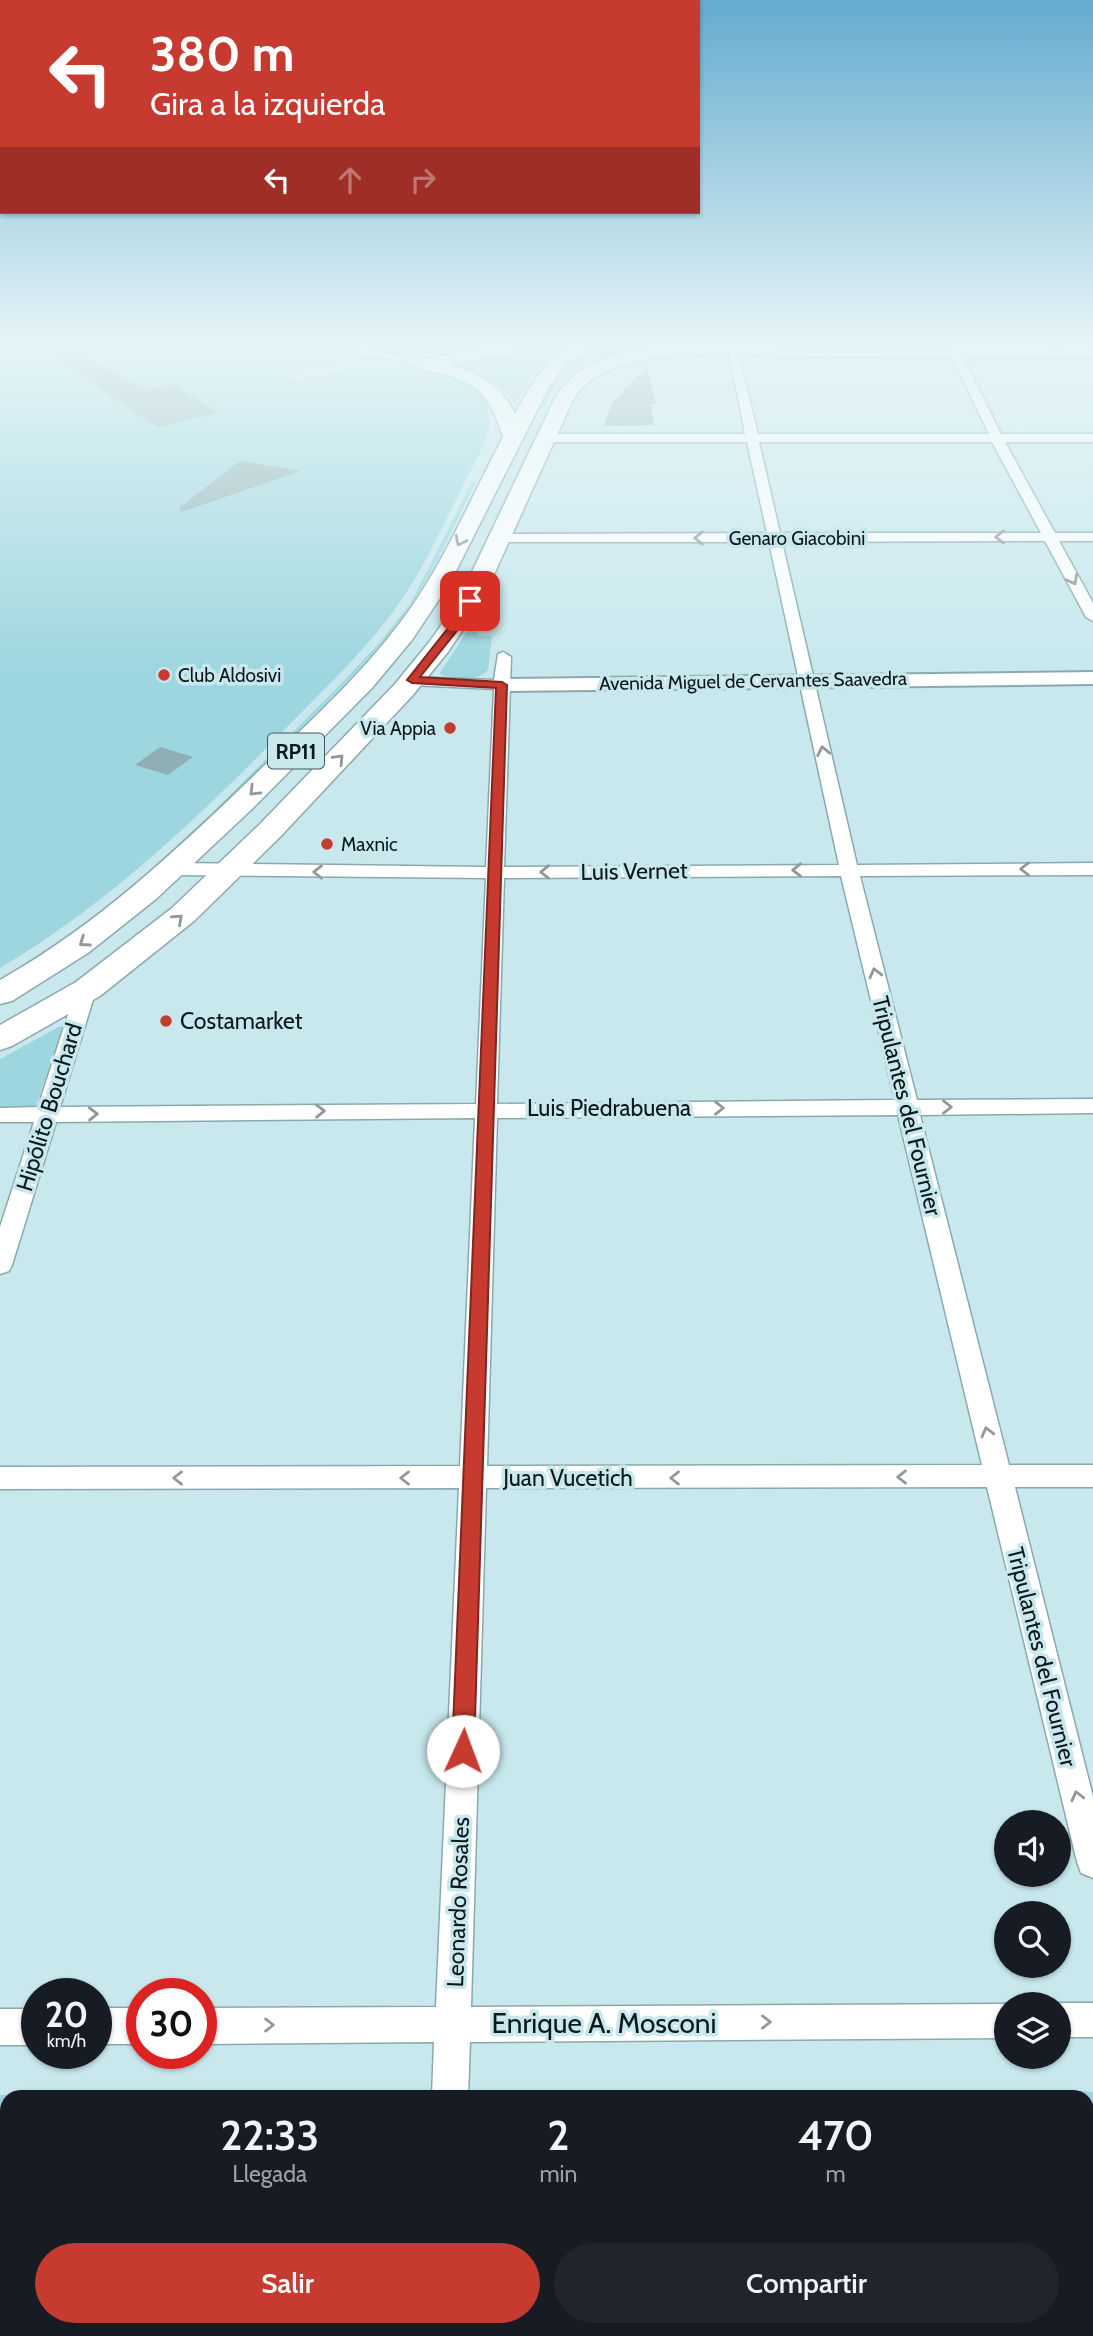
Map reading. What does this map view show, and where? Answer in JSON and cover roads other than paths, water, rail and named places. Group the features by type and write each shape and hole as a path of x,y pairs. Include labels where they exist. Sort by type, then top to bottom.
{"main road":[{"name":"RP11","path":"0,994 69,953 110,924 176,869 335,710 390,651 425,606 504,455"},
{"name":"RP11","path":"0,1039 86,990 164,932 231,872 412,680 453,630 470,601 539,455"}],"street":[{"name":"Tripulantes del Fournier","path":"755,455 849,869 1093,1862"},
{"path":"1006,455 1093,617"},
{"name":"Genaro Giacobini","path":"500,538 1093,537"},
{"name":"Leonardo Rosales","path":"450,2090 503,657"},
{"name":"Avenida Miguel de Cervantes Saavedra","path":"412,680 502,685 1093,678"},
{"name":"Luis Vernet","path":"176,869 231,872 494,873 1093,869"},
{"name":"Hipólito Bouchard","path":"0,1265 86,990"},
{"name":"Luis Piedrabuena","path":"0,1115 1093,1106"},
{"name":"Juan Vucetich","path":"0,1478 1093,1476"},
{"path":"1071,2020 1093,2020"},
{"name":"Enrique A. Mosconi","path":"217,2026 994,2021"},
{"path":"0,2027 21,2027"}],"place":[{"name":"Club Aldosivi","path":"164,675"},
{"name":"Via Appia","path":"450,728"},
{"name":"Maxnic","path":"327,844"},
{"name":"Costamarket","path":"166,1021"}]}
